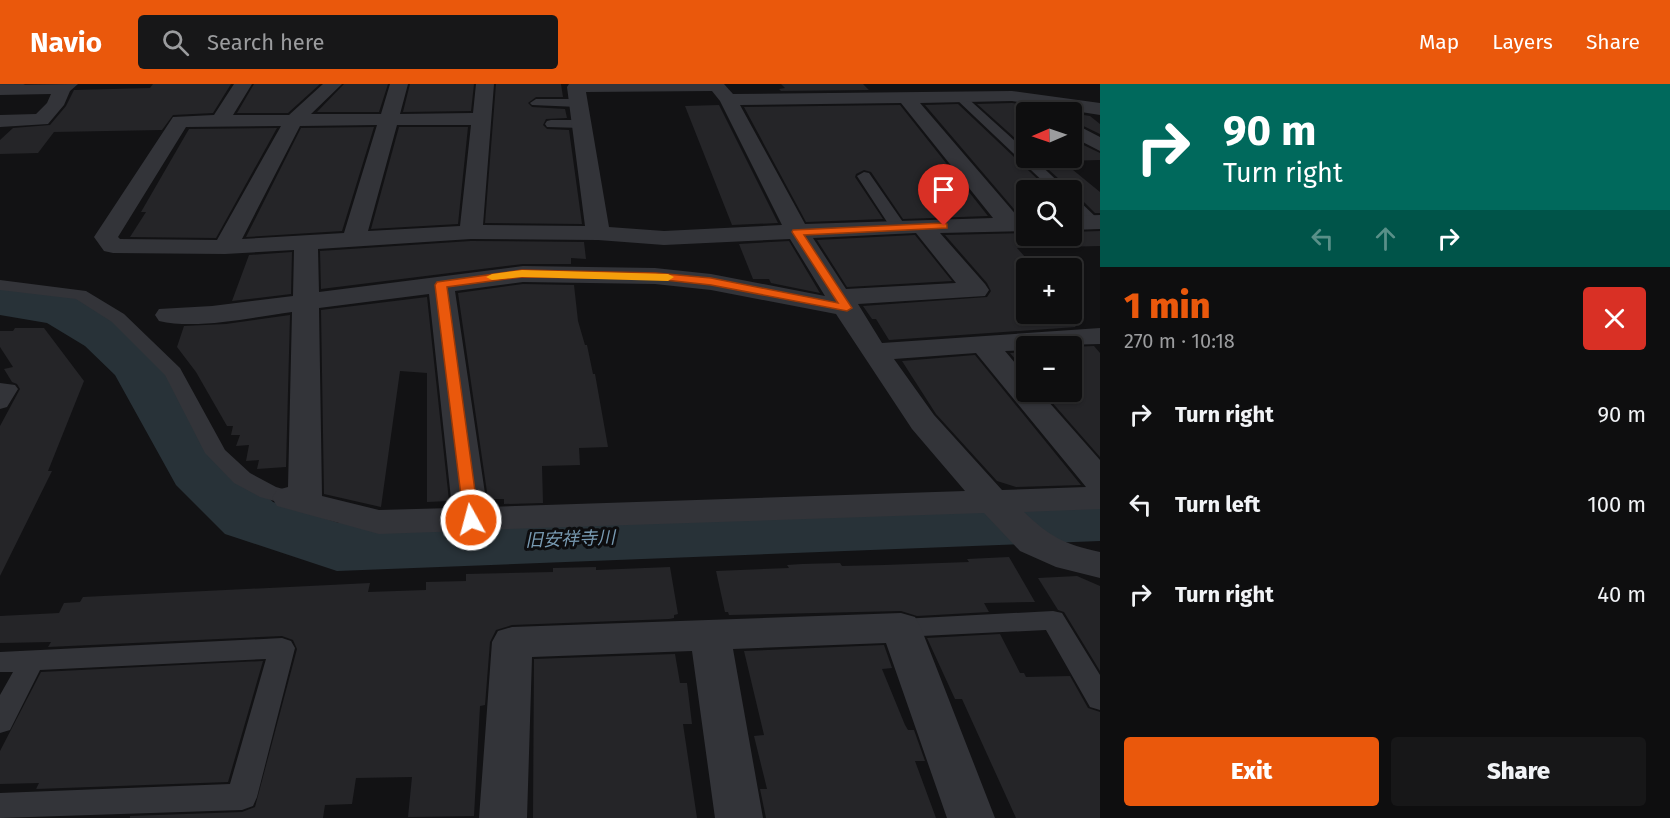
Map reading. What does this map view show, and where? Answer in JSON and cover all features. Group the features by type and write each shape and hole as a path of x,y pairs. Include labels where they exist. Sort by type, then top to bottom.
{"street":[{"path":"220,120 243,84"},
{"path":"225,247 293,121 333,84"},
{"path":"354,238 399,84"},
{"path":"471,232 486,84"},
{"path":"0,90 65,86"},
{"path":"0,121 41,120 55,105 65,86"},
{"path":"598,233 576,87 905,96 1012,96 1100,109"},
{"path":"720,90 797,232 874,352 923,422 993,502 1033,542 1069,558 1100,565"},
{"path":"905,96 1016,222"},
{"path":"482,119 180,122 106,237 112,246 225,247 471,232 598,233 664,238 1016,224"},
{"path":"1082,134 1100,145"},
{"path":"169,315 212,314 522,274 656,276 843,302 976,290 910,227"},
{"path":"306,243 307,301 297,501 379,522 1100,498"},
{"path":"441,285 471,520"},
{"path":"874,352 1100,336"},
{"path":"984,345 1100,482"},
{"path":"503,818 512,642 901,628 971,818"},
{"path":"710,634 740,818"}],"lane":[{"path":"959,96 1049,180"},
{"path":"536,103 578,103"},
{"path":"551,124 582,124"},
{"path":"864,176 910,227"},
{"path":"0,285 80,296 118,318 172,372 216,453 242,478 268,492 297,501"},
{"path":"0,389 8,389 0,403"},
{"path":"901,628 1053,620 1100,699"},
{"path":"0,662 282,648 242,796 0,806"},
{"path":"0,722 32,660"}],"building":[{"path":"153,84 231,84 213,113 173,115 162,130 54,132 38,153 0,154 0,140 13,128 50,125 66,106 74,90 150,88"},
{"path":"254,84 320,84 288,113 237,113"},
{"path":"344,84 388,84 379,112 317,112"},
{"path":"410,84 474,84 471,111 403,112"},
{"path":"496,84 561,84 563,97 536,97 528,103 532,107 565,109 567,118 546,119 543,125 547,129 569,130 582,224 485,223"},
{"path":"781,84 863,84 869,90 781,91 779,89 785,88"},
{"path":"958,104 1016,159 1016,168 1026,168 1038,180 1016,180 1016,211 925,105"},
{"path":"977,104 1016,104 1016,139"},
{"path":"719,105 778,223 732,225 685,106"},
{"path":"900,105 988,216 903,219 871,172 864,170 855,177 883,219 806,222 744,107"},
{"path":"1082,115 1090,116 1100,124 1100,134 1082,125"},
{"path":"374,127 342,231 246,237 301,128"},
{"path":"399,127 468,127 458,224 371,229"},
{"path":"277,128 216,238 130,237 146,212 141,212 189,129"},
{"path":"1082,144 1100,153 1100,160 1082,160"},
{"path":"1047,168 1071,168 1100,192 1100,213 1095,213 1082,200 1082,180 1060,180"},
{"path":"1100,231 1100,246 1017,248 1026,258 1016,258 1016,324 1073,324 1076,327 889,340 876,319 872,319 863,306 987,297 991,291 987,283 945,235 1016,233 1016,246 1082,246 1082,232"},
{"path":"915,235 952,281 847,287 817,240"},
{"path":"471,241 584,242 586,259 571,258 571,264 523,264 321,289 320,251"},
{"path":"789,241 820,293 771,283 769,279 753,279 739,244"},
{"path":"292,252 291,294 232,301 249,255"},
{"path":"523,284 574,285 578,321 585,345 587,345 593,374 595,374 608,447 579,448 580,465 542,466 543,503 504,504 504,499 488,499 458,293"},
{"path":"427,297 449,501 427,502 427,373 400,371 381,507 324,494 321,310"},
{"path":"290,315 286,467 257,469 259,460 246,461 249,445 236,446 240,435 231,435 233,426 227,426 196,372 177,347 184,326 226,324"},
{"path":"15,328 44,328 84,381 48,471 52,471 0,576 0,426 20,389 12,382 4,369 13,367 0,347 0,331 13,331"},
{"path":"1094,346 1100,353 1100,457 1052,402 1082,402 1082,347"},
{"path":"975,355 1081,485 1016,487 997,481 936,414 902,361"},
{"path":"1009,557 1035,602 984,603 989,612 917,616 901,611 729,615 725,612 716,571 789,568 787,565 802,564 840,563 842,566 969,562 967,559"},
{"path":"596,567 596,570 670,567 678,614 669,619 512,625 496,630 490,642 485,705 480,706 474,816 408,817 412,777 356,778 352,804 325,805 323,818 130,818 130,816 242,812 255,807 297,649 293,640 282,636 48,647 51,642 0,643 0,616 59,613 64,603 80,602 83,597 370,583 368,592 426,590 426,582 466,581 466,574 553,572 553,568"},
{"path":"1077,576 1100,586 1100,671 1064,612 1058,610 1038,578"},
{"path":"1000,634 1020,673 1024,673 1026,677 1070,676 1088,708 1100,712 1100,818 1016,818 962,699 955,699 927,638"},
{"path":"884,645 892,668 882,669 905,725 908,730 914,730 925,761 915,761 936,818 766,818 760,789 767,789 754,736 764,735 744,651"},
{"path":"675,654 680,683 687,683 692,724 683,724 697,818 533,818 534,659"},
{"path":"263,661 228,782 36,789 39,783 0,784 0,751 41,672"}],"waterway":[{"path":"0,85 22,84"},
{"name":"旧安祥寺川","path":"0,300 62,310 104,335 139,367 199,471 249,518 337,547 1100,519"}],"slow traffic":[{"path":"492,277 522,274 668,277"}],"route":[{"path":"471,520 441,285 476,278 522,274 656,276 711,282 847,308 797,232 944,226"}]}
